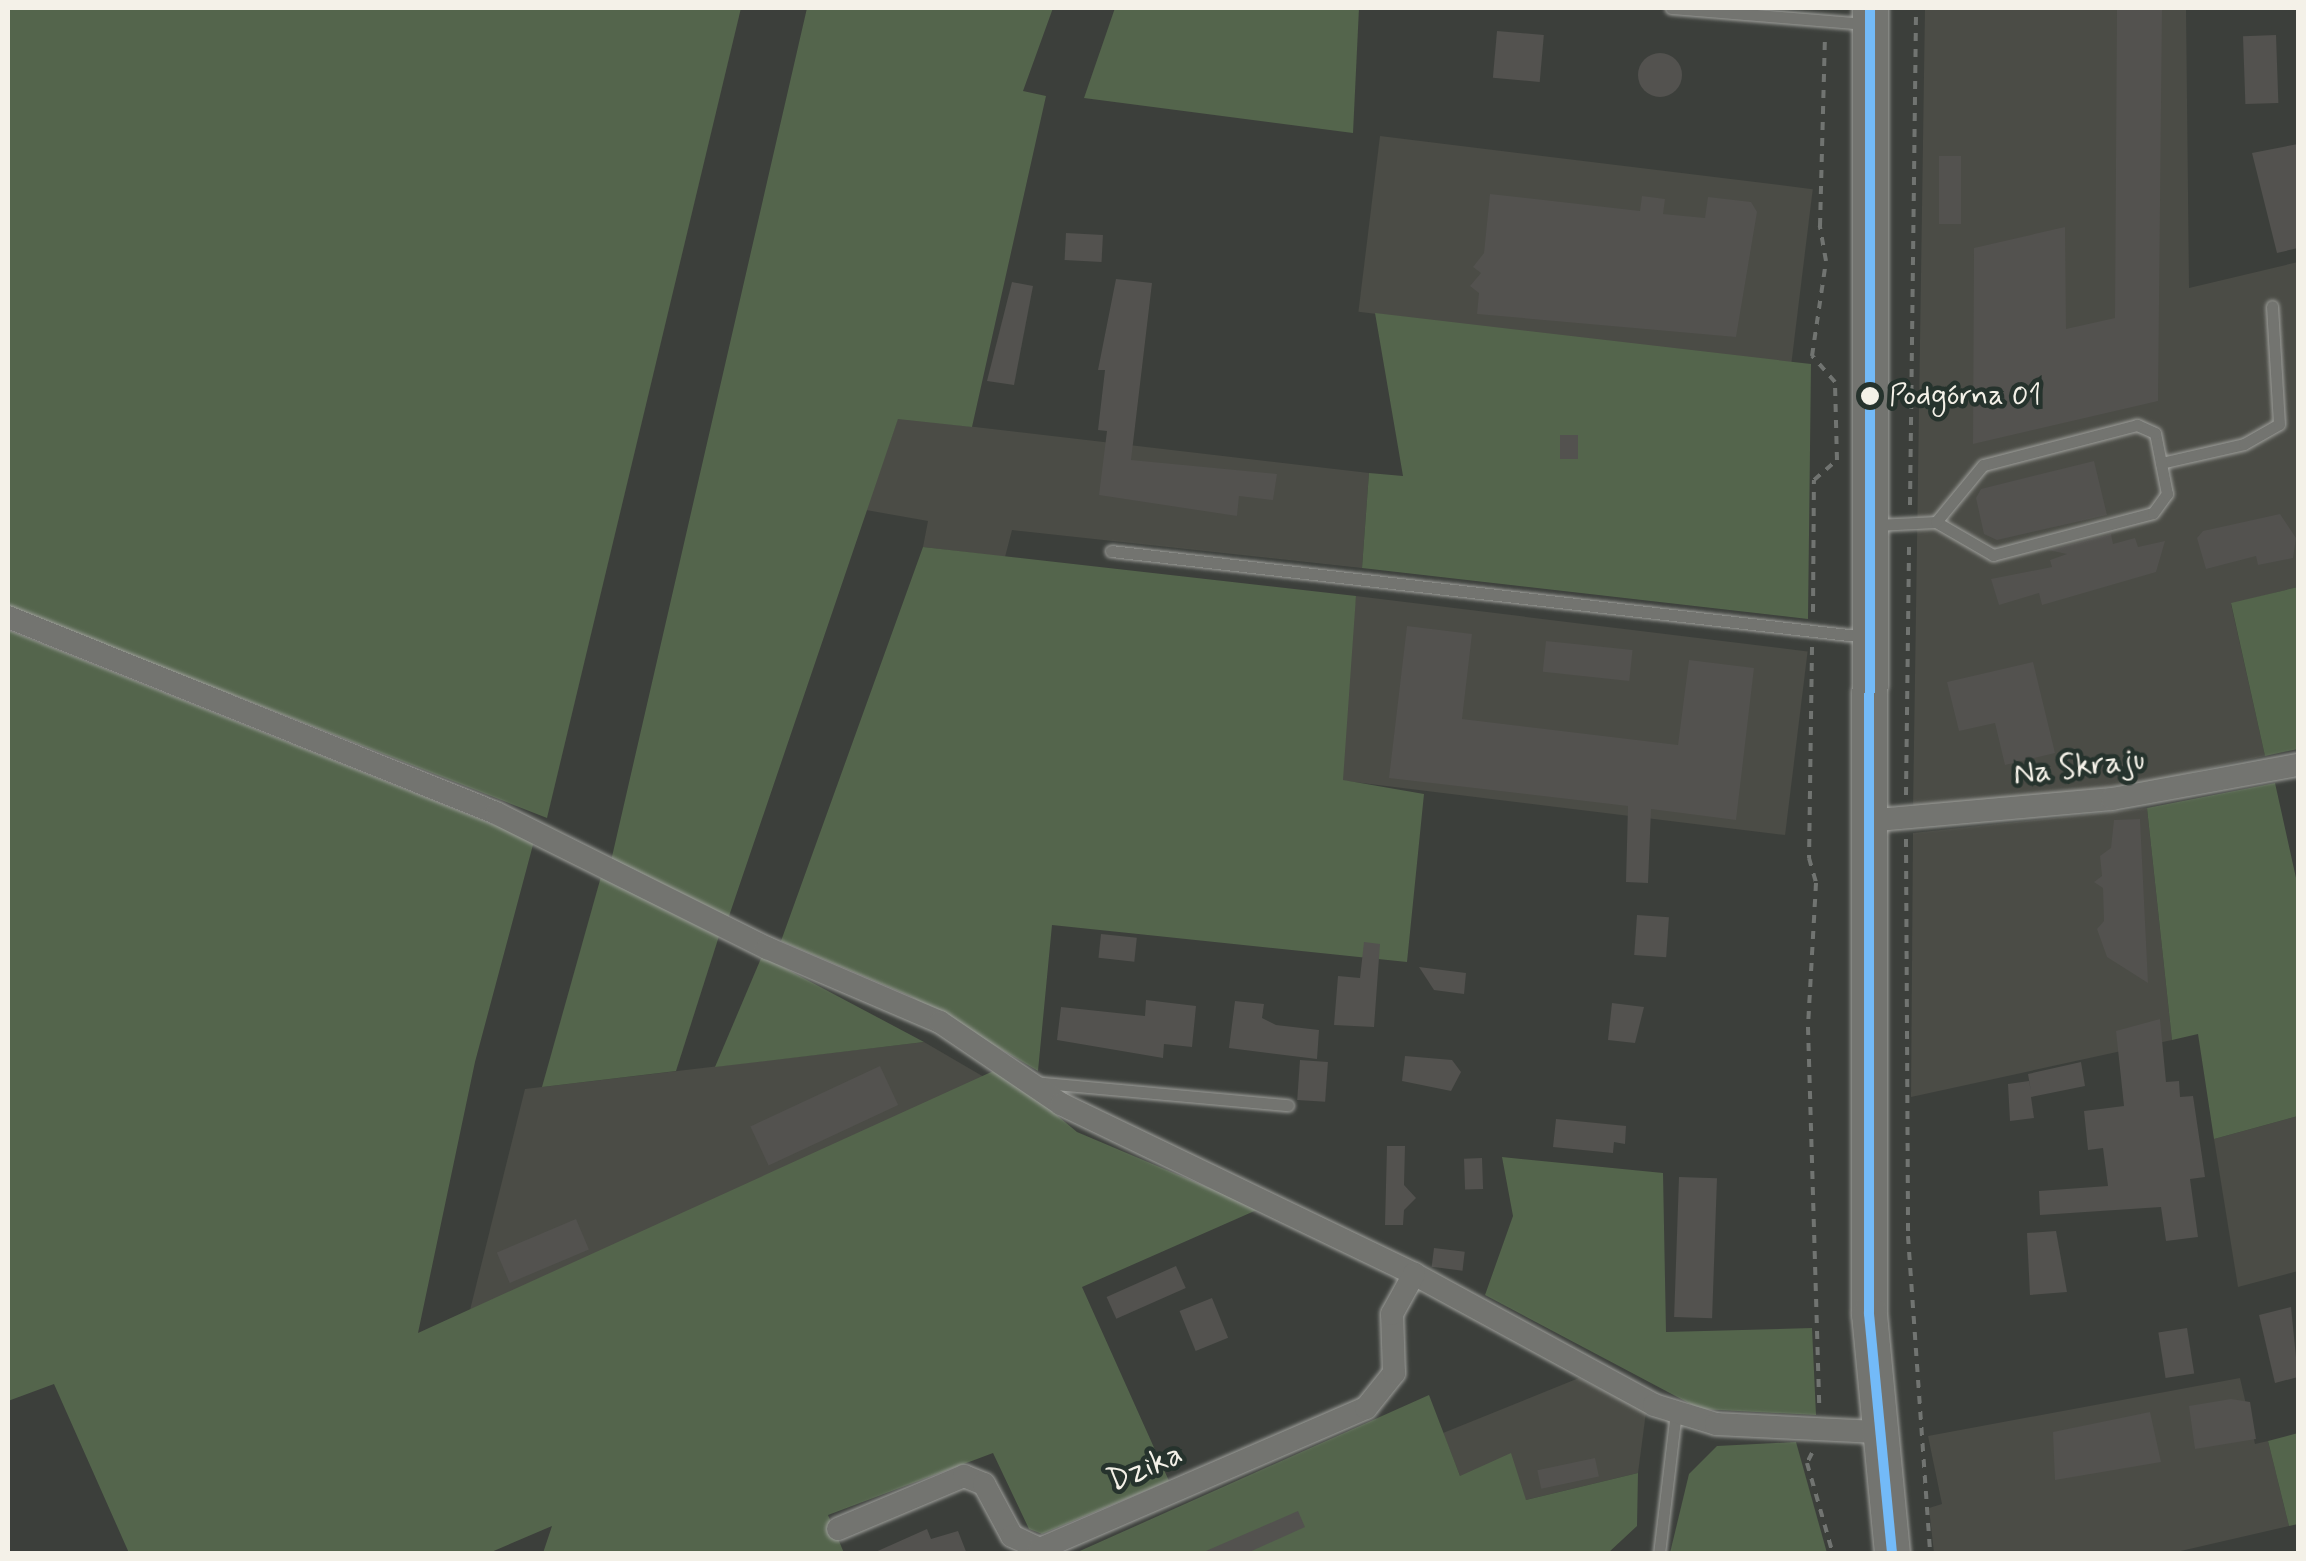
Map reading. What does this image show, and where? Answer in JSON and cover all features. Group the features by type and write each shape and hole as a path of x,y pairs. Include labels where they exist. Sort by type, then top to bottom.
{"main road":[{"path":"1870,16 1866,821 1876,1432 1889,1538"}],"street":[{"path":"8,616 496,814 767,948 940,1022 1028,1082 1414,1274 1676,1412 1716,1424 1820,1434 1876,1432"},
{"name":"Na Skraju","path":"1866,821 2112,799 2298,765"},
{"name":"Dzika","path":"838,1529 964,1476 984,1484 1012,1536 1040,1549 1348,1416 1388,1386 1392,1314 1414,1274"}],"lane":[{"path":"1671,8 1826,21 1870,16"},
{"path":"2161,463 2244,444 2279,424 2272,306"},
{"path":"1867,525 1936,522 1993,555 2153,513 2167,494 2155,433 2138,425 1983,464 1936,522"},
{"path":"1111,551 1866,637"},
{"path":"1028,1082 1288,1105"},
{"path":"1659,1554 1676,1412"}],"path":[{"path":"1916,8 1906,819 1908,1236 1930,1554"},
{"path":"1826,21 1820,226 1826,261 1812,356 1835,382 1837,460 1814,480 1809,858 1816,883 1808,1027 1820,1434 1807,1462 1833,1554"}],"shaded area":[{"path":"1925,8 2186,8 2189,288 2298,262 2298,587 2231,604 2265,756 2143,783 1913,810"},
{"path":"1380,136 1813,189 1791,365 1358,312"},
{"path":"898,418 1369,473 1362,568 1012,530 1005,557 923,547 928,521 866,510"},
{"path":"1356,596 1808,651 1785,835 1333,780"},
{"path":"2147,808 2172,1040 1911,1097 1913,833"},
{"path":"924,1042 984,1077 470,1310 525,1089"},
{"path":"2298,1116 2298,1271 2238,1287 2214,1139"},
{"path":"1579,1378 1646,1412 1638,1473 1526,1500 1460,1476 1443,1433"},
{"path":"2240,1378 2255,1444 2268,1441 2289,1526 2172,1553 1934,1553 1929,1508 1942,1504 1928,1436"}],"green space":[{"path":"8,8 741,8 547,818 8,607"},
{"path":"807,8 1053,8 1023,91 1046,96 972,427 898,419 728,919 611,861"},
{"path":"1115,8 1359,8 1353,133 1084,98"},
{"path":"1375,313 1811,364 1808,619 1362,568 1369,473 1403,476"},
{"path":"923,547 1356,596 1343,780 1424,794 1407,962 1052,925 1038,1071 910,996 781,941"},
{"path":"2298,587 2298,749 2265,756 2231,603"},
{"path":"8,630 534,841 475,1062 418,1333 1000,1068 1077,1132 1259,1209 1082,1287 1169,1481 1042,1534 1029,1529 993,1453 828,1515 844,1553 543,1553 552,1526 489,1553 129,1553 54,1384 8,1401"},
{"path":"2275,783 2298,887 2298,1116 2214,1139 2198,1034 2172,1040 2147,808"},
{"path":"602,873 720,933 676,1071 542,1087"},
{"path":"762,956 924,1042 715,1067"},
{"path":"1502,1157 1663,1173 1666,1332 1812,1328 1816,1415 1700,1409 1485,1295 1513,1216"},
{"path":"1429,1395 1460,1476 1511,1453 1526,1500 1638,1473 1637,1526 1608,1553 1073,1554"},
{"path":"2298,1433 2298,1524 2289,1526 2268,1441"},
{"path":"1796,1442 1827,1553 1670,1553 1689,1474 1717,1446"}],"building":[{"path":"2117,8 2162,8 2158,401 1973,444 1974,248 2065,227 2066,329 2115,318"},
{"path":"1497,31 1544,35 1540,82 1493,78"},
{"path":"2276,35 2278,103 2245,104 2243,36"},
{"path":"1660,53 1675,60 1682,75 1675,90 1660,97 1645,90 1638,75 1645,60"},
{"path":"2298,144 2298,248 2277,253 2252,153"},
{"path":"1939,156 1961,156 1961,224 1939,224"},
{"path":"1490,194 1640,211 1642,196 1665,199 1663,214 1705,218 1708,197 1751,202 1757,212 1736,337 1477,314 1479,293 1470,286 1481,273 1473,267 1484,253"},
{"path":"1066,233 1103,235 1102,262 1065,260"},
{"path":"1116,279 1152,283 1131,460 1277,474 1273,500 1239,496 1237,516 1099,495 1107,431 1098,430 1105,370 1098,370"},
{"path":"1012,282 1033,286 1014,385 987,381"},
{"path":"1560,435 1578,435 1578,459 1560,459"},
{"path":"2094,461 2107,515 1997,540 1984,534 1976,498 1981,489"},
{"path":"2280,514 2296,538 2293,558 2258,565 2256,556 2206,569 2197,538 2203,531"},
{"path":"2111,534 2113,544 2135,538 2138,547 2165,541 2156,572 2042,605 2039,593 1999,605 1991,579 2052,567 2050,560 2067,554 2048,550"},
{"path":"1407,626 1472,634 1462,719 1678,745 1689,660 1754,668 1736,820 1651,809 1648,883 1626,882 1628,806 1389,778"},
{"path":"1546,641 1633,650 1629,681 1543,672"},
{"path":"2033,662 2055,753 2005,765 1995,723 1959,731 1947,682"},
{"path":"2140,819 2148,983 2107,957 2097,929 2104,921 2103,888 2094,882 2102,876 2100,856 2111,848 2114,820"},
{"path":"1637,915 1669,917 1666,957 1634,955"},
{"path":"1101,934 1137,938 1134,962 1098,958"},
{"path":"1364,942 1380,944 1374,1027 1334,1025 1338,976 1360,978"},
{"path":"1419,967 1466,973 1464,994 1434,990"},
{"path":"1146,1000 1196,1006 1192,1047 1164,1044 1163,1058 1057,1040 1061,1007 1145,1016"},
{"path":"1235,1001 1264,1004 1262,1018 1276,1025 1319,1030 1317,1059 1229,1048"},
{"path":"1612,1003 1644,1007 1635,1043 1608,1040"},
{"path":"2160,1019 2166,1082 2179,1081 2180,1097 2193,1096 2205,1177 2190,1179 2198,1237 2166,1241 2161,1207 2040,1215 2039,1191 2108,1186 2103,1148 2088,1150 2084,1111 2124,1106 2116,1031"},
{"path":"1405,1056 1452,1060 1461,1072 1451,1091 1402,1081"},
{"path":"1300,1060 1328,1062 1325,1102 1297,1100"},
{"path":"2081,1062 2085,1086 2031,1097 2034,1118 2010,1121 2008,1084 2029,1081 2031,1092 2028,1074"},
{"path":"880,1066 898,1105 769,1165 750,1126"},
{"path":"1556,1119 1626,1126 1625,1144 1614,1142 1613,1153 1553,1147"},
{"path":"1387,1146 1405,1146 1404,1185 1416,1198 1404,1210 1403,1225 1385,1225"},
{"path":"1482,1158 1483,1189 1465,1190 1464,1159"},
{"path":"1679,1177 1717,1178 1712,1318 1674,1317"},
{"path":"576,1219 589,1249 510,1283 497,1253"},
{"path":"2056,1231 2067,1292 2030,1295 2027,1233"},
{"path":"1434,1248 1465,1252 1462,1271 1432,1267"},
{"path":"1176,1266 1186,1288 1116,1319 1107,1297"},
{"path":"1212,1298 1228,1338 1196,1351 1180,1311"},
{"path":"2291,1307 2298,1377 2275,1383 2259,1315"},
{"path":"2187,1328 2194,1373 2166,1378 2158,1333"},
{"path":"2231,1399 2250,1402 2256,1439 2195,1449 2189,1406"},
{"path":"2150,1412 2161,1462 2055,1480 2053,1432"},
{"path":"1595,1458 1599,1477 1541,1489 1537,1470"},
{"path":"1298,1511 1305,1527 1245,1554 1199,1554"},
{"path":"927,1529 931,1539 958,1531 967,1554 871,1554"}],"transit line":[{"path":"1870,8 1869,1314 1892,1554"}],"place":[{"name":"Podgórna 01","path":"1870,396"}]}
